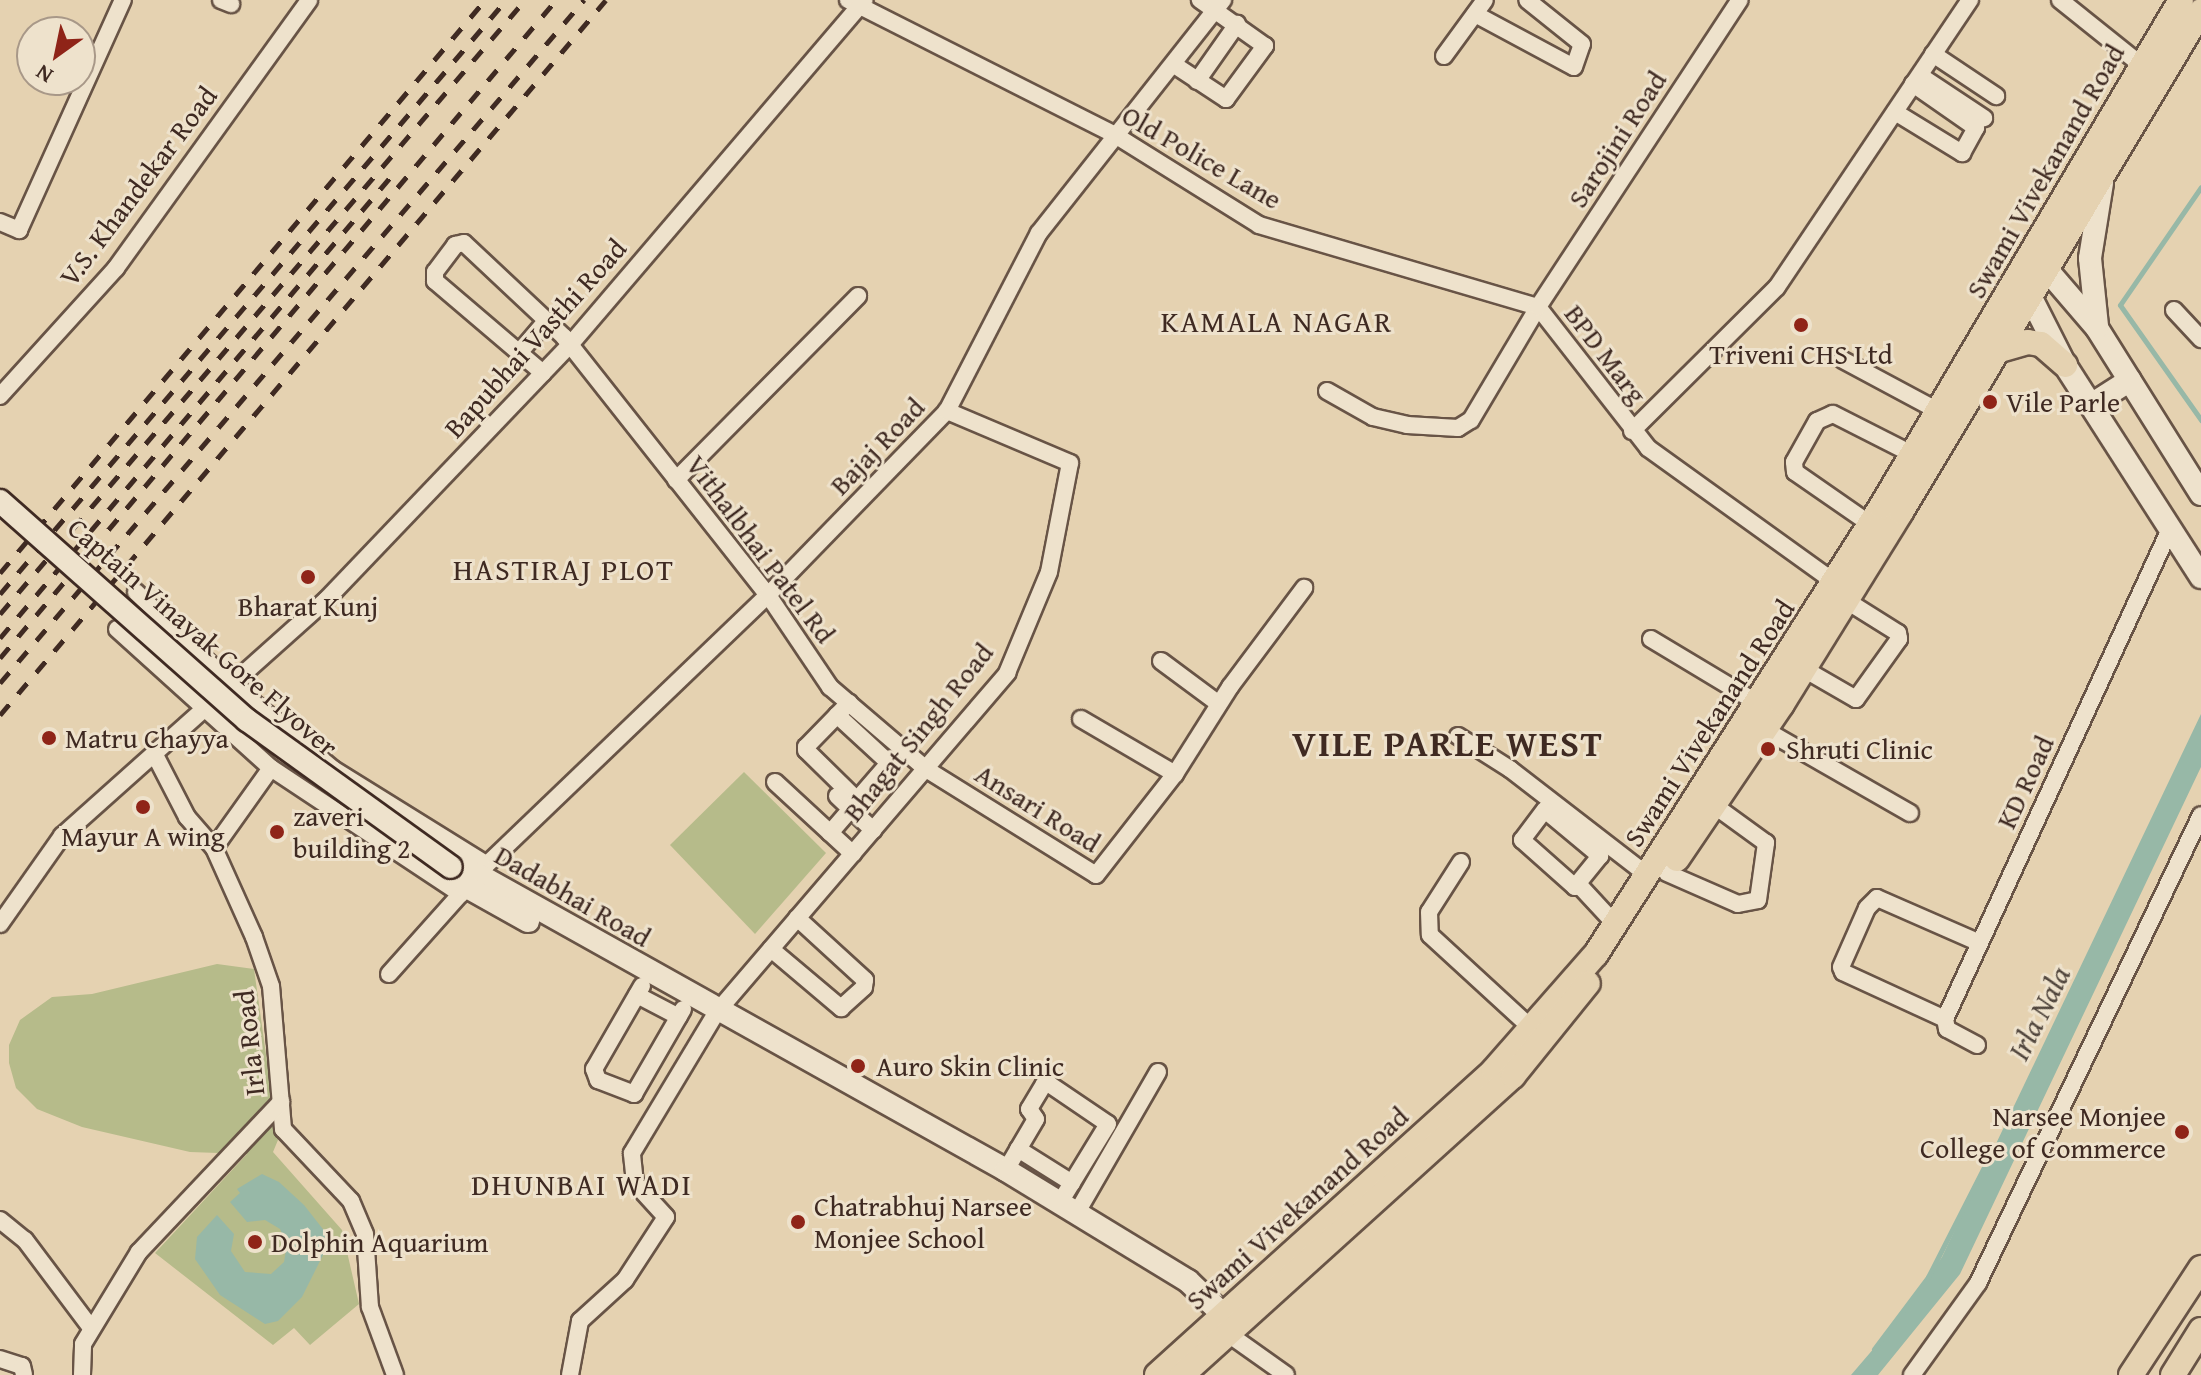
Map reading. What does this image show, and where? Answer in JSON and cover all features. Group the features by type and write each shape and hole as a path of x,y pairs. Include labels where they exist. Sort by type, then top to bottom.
{"main road":[{"name":"Swami Vivekanand Road","path":"1157,1375 1229,1327 1513,1076 1555,1029 1657,874 1759,704 1844,592 2000,350 2031,298 2037,267 2141,65 2181,0"},
{"name":"Swami Vivekanand Road","path":"1182,1375 1379,1178 1494,1070 1715,806 1804,669 1844,592 1870,524 1938,411 2037,267 2102,183 2201,11"},
{"path":"2097,328 2090,258 2102,183"},
{"path":"2037,267 2097,328 2201,494"},
{"path":"2031,298 2065,365 2201,577"},
{"path":"2000,350 2028,342 2041,344 2065,365"},
{"path":"2091,405 2130,380"},
{"name":"Captain Vinayak Gore Flyover","path":"0,501 247,720 451,867"},
{"name":"Dadabhai Road","path":"451,867 1169,1281 1229,1327"},
{"name":"Dadabhai Road","path":"473,880 640,990 681,1013 713,1019 1006,1170 1188,1281 1229,1327"},
{"path":"2131,1375 2201,1268"},
{"path":"2173,1375 2201,1330"}],"street":[{"path":"0,222 19,230 123,0"},
{"name":"V.S. Khandekar Road","path":"0,396 116,268 309,0"},
{"path":"1176,66 1226,99 1264,48 1264,43 1237,24 1220,5 1200,0"},
{"path":"1444,56 1483,8 1574,67 1583,46 1527,0"},
{"name":"Sarojini Road","path":"1327,391 1373,417 1407,425 1458,428 1471,420 1538,307 1740,0"},
{"path":"1632,431 1777,287 1897,113 1970,0"},
{"path":"2060,0 2141,65"},
{"name":"Old Police Lane","path":"856,3 1115,135 1259,225 1538,307"},
{"name":"Bapubhai Vasthi Road","path":"231,684 326,600 569,346 856,3"},
{"name":"Bajaj Road","path":"389,974 473,880 768,595 947,411 1039,233 1115,135 1176,66 1220,5"},
{"path":"1197,81 1237,24"},
{"path":"1935,56 1996,96"},
{"path":"1897,113 1958,153 1963,151 1976,128 1918,81"},
{"path":"1918,81 1984,118"},
{"name":"Vithalbhai Patel Rd","path":"519,353 435,281 435,272 455,245 464,243 547,320 768,595 830,687 926,769"},
{"path":"676,480 858,296"},
{"name":"BPD Marg","path":"1538,307 1632,431 1898,633 1899,639 1856,699 1804,669"},
{"path":"2174,310 2201,339"},
{"path":"543,373 519,353 547,320"},
{"path":"1843,360 1938,411"},
{"name":"Bhagat Singh Road","path":"570,1375 580,1321 625,1280 666,1217 635,1183 632,1153 713,1019 800,921 1007,673 1049,572 1070,463 947,411"},
{"path":"1870,524 1795,472 1794,462 1817,421 1833,414 1912,454"},
{"name":"KD Road","path":"1945,1019 2171,527"},
{"path":"1081,719 1175,774 1219,704 1304,588"},
{"path":"136,592 231,684 473,880"},
{"path":"117,629 203,710 271,768 473,880"},
{"path":"1651,639 1759,704"},
{"path":"1161,661 1219,704"},
{"path":"0,924 62,836 231,684"},
{"path":"837,715 889,763 857,800 807,753 806,747 837,715 849,703"},
{"path":"864,740 876,726"},
{"path":"1762,734 1819,774"},
{"path":"1762,734 1910,813"},
{"path":"1458,736 1510,769 1657,874 1738,904 1758,900 1766,843 1715,806"},
{"name":"Irla Road","path":"155,755 187,817 214,848 271,986 283,1129 351,1201 365,1234 370,1307 392,1373"},
{"path":"797,759 873,830"},
{"path":"214,848 271,768"},
{"name":"Ansari Road","path":"926,769 1096,875 1175,774"},
{"path":"775,782 853,854"},
{"path":"874,784 896,803"},
{"path":"830,833 851,809"},
{"path":"1541,812 1549,812 1598,851 1598,860 1579,885 1571,887 1522,840 1541,812"},
{"path":"1912,1375 1978,1283 2201,815"},
{"path":"1461,862 1429,912 1430,935 1531,1028"},
{"path":"1579,885 1616,925"},
{"path":"1977,1045 1947,1029 1945,1019 1843,972 1841,967 1867,908 1877,898 1980,943"},
{"path":"774,951 841,1008 864,987 865,980 800,921"},
{"path":"640,990 594,1069 598,1080 634,1094 681,1013"},
{"path":"1067,1209 1072,1183 1158,1072"},
{"path":"1006,1170 1036,1119 1029,1109 1046,1083 1106,1119 1113,1134"},
{"path":"82,1375 83,1344 139,1252 281,1102"},
{"path":"1067,1209 1113,1134"},
{"path":"1018,1149 1072,1183"},
{"path":"0,1220 25,1240 91,1328"},
{"path":"1229,1327 1286,1375"},
{"path":"0,1359 22,1366 24,1375"}],"green space":[{"path":"744,772 826,853 755,934 670,845"},
{"path":"217,964 254,969 278,1140 273,1152 342,1230 359,1304 310,1345 294,1328 273,1345 155,1253 247,1154 190,1152 82,1127 37,1109 16,1088 9,1063 9,1045 20,1020 52,997 92,994"}],"shaded area":[{"path":"2201,714 2201,767 1960,1274 1878,1375 1851,1375 1905,1312 1942,1257"},
{"path":"262,1174 279,1182 304,1205 326,1233 328,1245 302,1297 278,1321 265,1324 220,1295 195,1259 197,1237 217,1215 234,1234 231,1251 245,1272 271,1274 284,1262 287,1245 280,1229 265,1220 247,1222 230,1202 240,1193 237,1189"}],"waterway":[{"path":"2201,187 2120,305 2201,420"},
{"name":"Irla Nala","path":"1874,1349 1928,1277 1988,1159"}],"railway":[{"path":"0,573 485,0"},
{"path":"0,594 506,0"},
{"path":"0,614 525,0"},
{"path":"0,658 556,0"},
{"path":"0,683 584,0"},
{"path":"0,715 606,0"},
{"path":"0,638 393,174"}],"place":[{"name":"Triveni CHS Ltd","path":"1801,325"},
{"name":"Vile Parle","path":"1990,402"},
{"name":"Bharat Kunj","path":"308,577"},
{"name":"Matru Chayya","path":"49,738"},
{"name":"Shruti Clinic","path":"1768,749"},
{"name":"Mayur A wing","path":"143,807"},
{"name":"zaveri building 2","path":"277,832"},
{"name":"Auro Skin Clinic","path":"858,1066"},
{"name":"Narsee Monjee College of Commerce","path":"2182,1132"},
{"name":"Chatrabhuj Narsee Monjee School","path":"798,1222"},
{"name":"Dolphin Aquarium","path":"255,1242"}],"district":[{"name":"KAMALA NAGAR","path":"1277,321"},
{"name":"HASTIRAJ PLOT","path":"564,569"},
{"name":"VILE PARLE WEST","path":"1448,743"},
{"name":"DHUNBAI WADI","path":"582,1184"}]}
